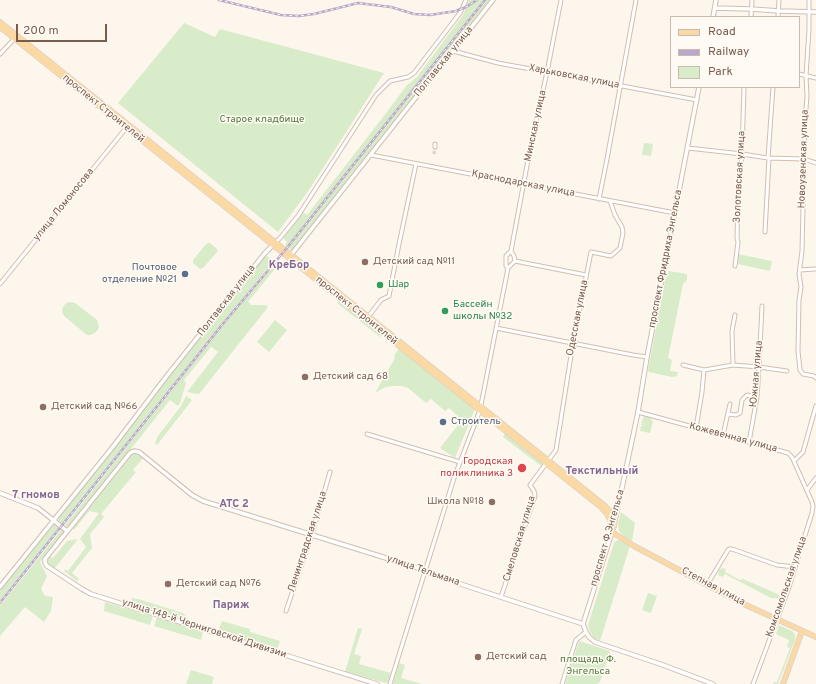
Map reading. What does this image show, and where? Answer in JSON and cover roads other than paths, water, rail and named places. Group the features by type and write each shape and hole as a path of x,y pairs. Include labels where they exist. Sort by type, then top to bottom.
{"main road":[{"name":"проспект Строителей","path":"0,22 15,37"},
{"name":"проспект Строителей","path":"0,27 15,37 480,408"},
{"name":"проспект Строителей","path":"290,257 368,317 547,462 602,508 614,526"},
{"name":"проспект Строителей","path":"547,462 604,505 615,520"},
{"name":"проспект Ф.Энгельса","path":"612,532 615,520"},
{"name":"Степная улица","path":"612,532 634,546 707,585 748,606 816,637"},
{"path":"783,684 802,631"}],"street":[{"name":"Полтавская улица","path":"0,587 265,253 280,238 298,216 376,95 390,81 408,77 414,73 460,13 466,0"},
{"name":"Полтавская улица","path":"290,257 493,0"},
{"name":"Минская улица","path":"508,268 506,266 506,256 511,251 531,144 561,0"},
{"path":"599,199 608,160 636,0"},
{"path":"713,16 716,0"},
{"path":"750,16 752,0"},
{"path":"778,16 779,0"},
{"name":"Новоузенская улица","path":"809,0 806,76 807,96 804,121 802,251 800,270 801,286 799,300 798,351 800,370 803,374 814,376 816,378"},
{"path":"715,8 816,12"},
{"path":"0,54 15,37"},
{"name":"Харьковская улица","path":"453,51 498,63 697,100"},
{"path":"800,74 816,78"},
{"path":"699,88 688,148 768,158 804,159 816,163"},
{"name":"Золотовская улица","path":"735,266 738,242 738,198 742,154 744,88"},
{"path":"765,232 772,88"},
{"name":"улица Ломоносова","path":"0,284 127,127"},
{"name":"проспект Фридриха Энгельса","path":"647,357 688,148"},
{"name":"Краснодарская улица","path":"371,155 675,213"},
{"path":"368,317 381,300 389,296 400,236 416,164"},
{"name":"Одесская улица","path":"547,462 556,450 573,344 591,252 611,256 620,248 623,233 622,227 615,215 610,201"},
{"name":"Минская улица","path":"390,684 454,478 480,408 508,268 514,261 514,256 511,251"},
{"path":"514,261 586,275"},
{"path":"800,270 815,269"},
{"name":"Южная улица","path":"749,442 757,397 760,367 762,306"},
{"path":"733,365 732,332 735,315"},
{"path":"496,328 647,357"},
{"name":"проспект Ф.Энгельса","path":"615,520 638,412 647,357"},
{"path":"683,365 704,370 733,365 788,371"},
{"path":"696,428 704,370"},
{"path":"728,414 736,415 740,412 742,400 747,395 757,397"},
{"path":"723,435 730,404"},
{"path":"794,462 803,452 816,406"},
{"name":"Кожевенная улица","path":"638,412 788,453 792,457 807,490"},
{"path":"367,434 460,462"},
{"name":"улица Тельмана","path":"67,531 130,453 134,451 139,452 192,495 204,501 411,566 433,575 584,624"},
{"name":"Смеловская улица","path":"501,597 535,496 530,485 547,462"},
{"name":"Ленинградская улица","path":"286,611 312,534 330,472"},
{"path":"807,490 816,478"},
{"name":"Комсомольская улица","path":"752,684 796,567 812,513 814,502 807,490"},
{"path":"0,493 38,508 67,531"},
{"name":"улица 148-й Черниговской Дивизии","path":"67,531 47,556 45,561 47,566 91,594 377,684"},
{"name":"проспект Ф.Энгельса","path":"584,624 612,532"},
{"path":"707,585 729,549 778,565 796,567"},
{"path":"584,624 589,637 595,642 713,684"},
{"path":"562,684 576,640 586,632"}],"tunnel":[{"path":"434,154 435,147"}],"railway":[{"path":"219,0 281,15 299,16 314,14 358,3 391,7 414,14 430,15 456,11 477,0"},
{"path":"0,603 222,325 286,249 485,0"}],"place":[{"name":"Детский сад №11","path":"365,262"},
{"name":"Почтовое отделение №21","path":"185,274"},
{"name":"Шар","path":"380,285"},
{"name":"Бассейн школы №32","path":"445,311"},
{"name":"Детский сад 68","path":"305,377"},
{"name":"Детский сад №66","path":"43,407"},
{"name":"Строитель","path":"443,422"},
{"name":"Городская поликлиника 3","path":"522,468"},
{"name":"Школа №18","path":"492,502"},
{"name":"Детский сад №76","path":"168,584"},
{"name":"Детский сад","path":"478,657"}],"district":[{"name":"КреБор","path":"289,266"},
{"name":"Текстильный","path":"602,472"},
{"name":"7 гномов","path":"36,496"},
{"name":"АТС 2","path":"234,505"},
{"name":"Париж","path":"231,606"}],"park label":[{"name":"Старое кладбище","path":"262,120"},
{"name":"площадь Ф. Энгельса","path":"588,666"}]}
